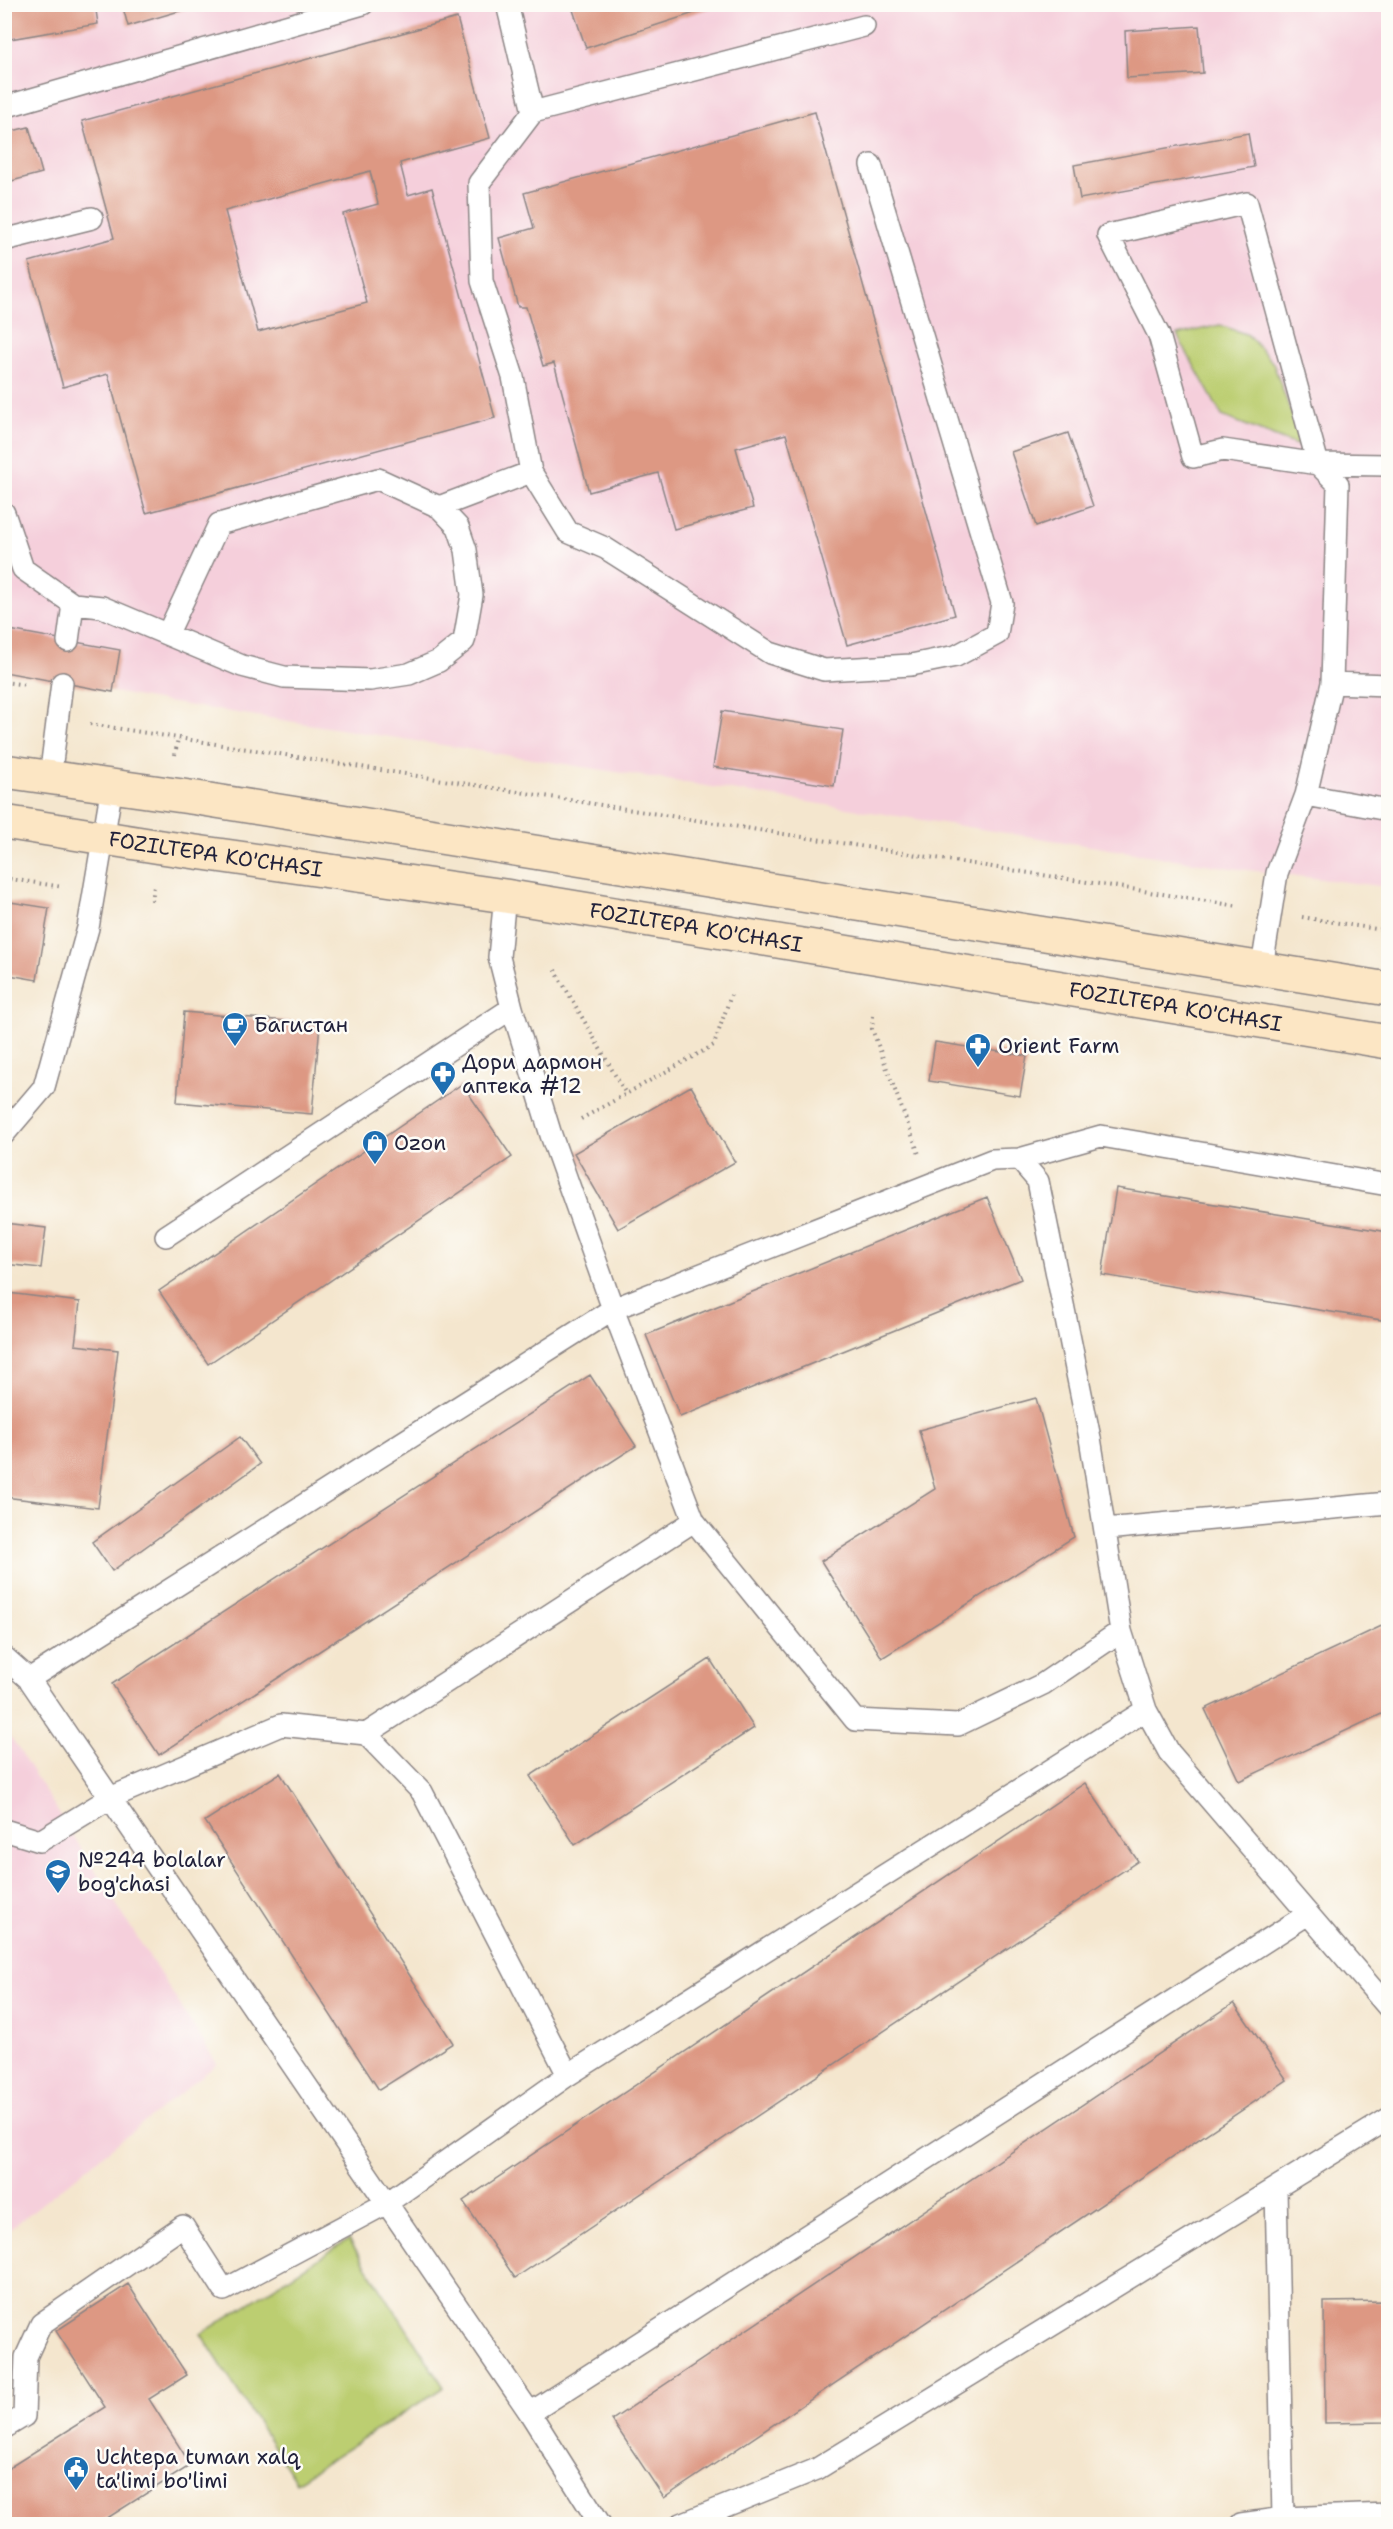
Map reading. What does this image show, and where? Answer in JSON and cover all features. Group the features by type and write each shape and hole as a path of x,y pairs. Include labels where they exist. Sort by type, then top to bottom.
{"main road":[{"path":"4,771 112,786 1389,988"},
{"name":"FOZILTEPA KO'CHASI","path":"4,822 505,896 1389,1042"}],"lane":[{"path":"4,107 363,4"},
{"path":"507,4 533,112"},
{"path":"864,26 533,112 479,183 478,223 482,281 513,377 531,472 568,532 605,548 770,653 824,670 911,665 956,656 997,634 1002,603 871,165"},
{"path":"1262,967 1277,873 1306,795 1332,683 1338,484 1318,464 1247,203 1108,235 1159,335 1193,457 1223,450 1318,464 1389,465"},
{"path":"4,240 92,218"},
{"path":"439,507 531,472"},
{"path":"4,513 23,569 73,604 102,607 242,666 284,677 370,680 409,674 439,661 464,641 472,595 466,550 458,527 439,507 378,479 219,524 168,633"},
{"path":"68,641 73,604"},
{"path":"50,777 62,683"},
{"path":"1332,683 1389,685"},
{"path":"4,1134 44,1087 88,928 112,786"},
{"path":"1306,795 1389,810"},
{"path":"505,896 499,957 512,1008 551,1135 613,1310 694,1521 855,1720 957,1725 1043,1684 1121,1632"},
{"path":"166,1236 512,1008"},
{"path":"29,1678 613,1310 992,1160 1019,1159 1101,1136 1389,1185"},
{"path":"1019,1159 1038,1181 1090,1438 1121,1632 1146,1710 1169,1752 1389,2007"},
{"path":"1105,1529 1389,1503"},
{"path":"4,1830 39,1841 110,1798 281,1725 366,1734 694,1521"},
{"path":"4,1657 29,1678 530,2413 600,2524"},
{"path":"4,2428 24,2416 26,2357 41,2324 183,2226 224,2290 387,2203 568,2075 1146,1710"},
{"path":"366,1734 422,1792 568,2075"},
{"path":"530,2413 1308,1914"},
{"path":"681,2524 817,2469 1389,2119"},
{"path":"1276,2188 1283,2518"},
{"path":"1241,2524 1283,2518 1389,2514"}],"path":[{"path":"4,682 29,686 56,720 1389,931"},
{"path":"174,765 178,738"},
{"path":"4,878 68,888"},
{"path":"555,970 626,1094"},
{"path":"551,1135 714,1045 731,995"},
{"path":"873,1016 872,1029 931,1184"}],"shaded area":[{"path":"4,5 1388,5 1388,887 1231,868 173,703 5,672"},
{"name":"№244 bolalar bog'chasi","path":"4,1726 217,2064 5,2233 4,2233"}],"green space":[{"path":"1220,325 1248,335 1273,363 1304,448 1222,416 1177,335"},
{"path":"349,2239 444,2387 296,2482 201,2334"}],"building":[{"path":"4,4 95,4 98,24 4,40"},
{"path":"122,4 200,4 200,5 128,26"},
{"path":"571,4 719,4 719,5 586,48"},
{"path":"457,18 490,138 400,163 408,195 432,188 495,418 146,513 108,374 63,387 29,262 114,238 82,121","holes":["370,171 378,204 343,214 367,303 258,332 225,211"]},
{"path":"1199,26 1203,73 1127,78 1125,31"},
{"path":"815,112 955,615 847,645 786,434 736,448 753,508 674,529 658,473 589,492 554,363 543,366 526,307 518,307 499,238 534,228 524,193"},
{"path":"29,127 42,173 4,183 4,133"},
{"path":"1248,133 1254,167 1080,199 1074,165"},
{"path":"1068,433 1093,506 1036,526 1011,452"},
{"path":"4,629 120,650 113,692 4,672"},
{"path":"722,711 843,730 834,786 713,767"},
{"path":"4,901 49,908 37,980 4,974"},
{"path":"184,1012 320,1024 312,1114 177,1102"},
{"name":"Orient Farm","path":"935,1042 1027,1056 1020,1096 929,1081"},
{"path":"462,1084 512,1157 208,1364 159,1291"},
{"path":"691,1086 735,1162 618,1229 574,1153"},
{"path":"1116,1188 1388,1232 1388,1321 1102,1275"},
{"path":"987,1197 1021,1279 680,1417 646,1335"},
{"path":"4,1223 46,1228 41,1268 4,1264"},
{"path":"8,1293 80,1302 75,1345 118,1350 98,1508 4,1497 4,1324"},
{"path":"590,1375 636,1446 159,1755 112,1684"},
{"path":"1036,1398 1074,1537 882,1658 821,1561 935,1489 919,1430"},
{"path":"240,1437 260,1464 112,1571 92,1542"},
{"path":"1388,1623 1388,1711 1239,1781 1205,1709"},
{"path":"710,1659 754,1728 575,1845 530,1776"},
{"path":"280,1773 453,2043 379,2090 205,1821"},
{"path":"1085,1783 1138,1861 515,2278 463,2201"},
{"path":"1234,2003 1287,2080 664,2498 612,2420"},
{"path":"128,2284 187,2375 149,2399 191,2465 98,2524 4,2524 4,2471 105,2407 56,2331"},
{"path":"1388,2301 1388,2422 1325,2423 1324,2302"}],"place":[{"name":"Багистан","path":"235,1048"},
{"name":"Orient Farm","path":"978,1069"},
{"name":"Дори дармон аптека #12","path":"443,1097"},
{"name":"Ozon","path":"375,1166"},
{"name":"№244 bolalar bog'chasi","path":"58,1895"},
{"name":"Uchtepa tuman xalq ta'limi bo'limi","path":"76,2492"}]}
